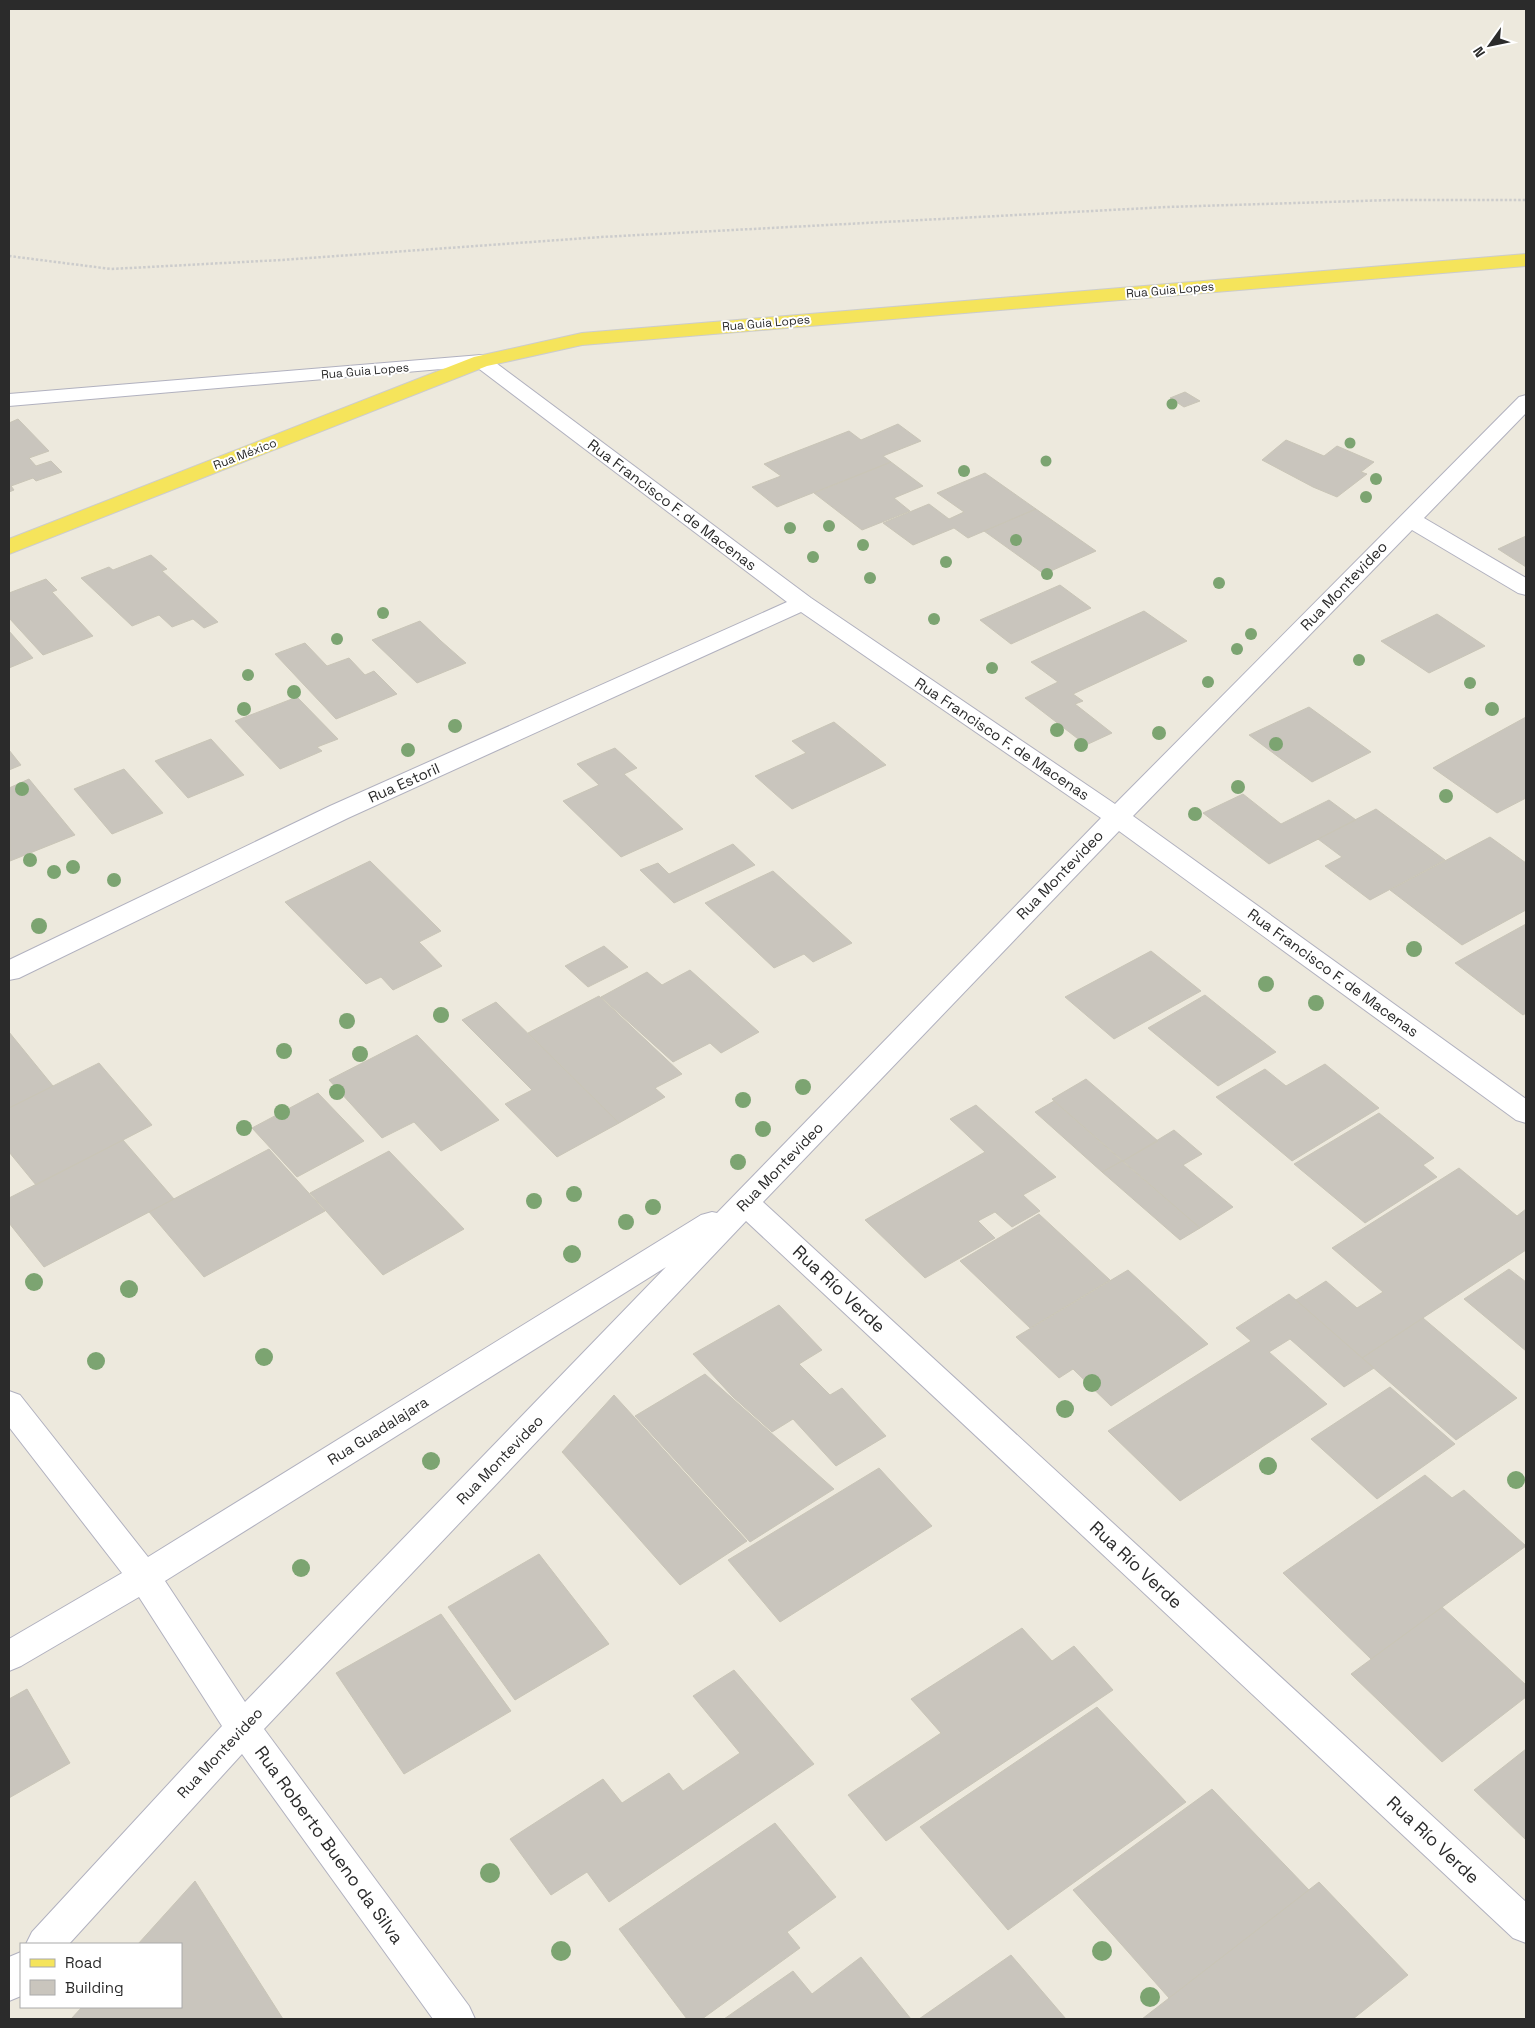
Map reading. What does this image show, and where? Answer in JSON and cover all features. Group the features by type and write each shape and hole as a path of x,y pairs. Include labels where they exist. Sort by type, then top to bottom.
{"main road":[{"name":"Rua Guia Lopes","path":"481,361 582,339 1526,260"},
{"name":"Rua México","path":"9,547 481,361"}],"street":[{"name":"Rua Guia Lopes","path":"9,400 481,361"},
{"name":"Rua Francisco F. de Macenas","path":"481,361 803,603 1117,817 1526,1113"},
{"name":"Rua Montevideo","path":"46,1943 243,1728 745,1203 1117,817 1526,401"},
{"path":"1410,519 1526,588"},
{"name":"Rua Estoril","path":"9,971 339,812 803,603"},
{"name":"Rua Guadalajara","path":"9,1656 144,1577 745,1203"},
{"name":"Rua Río Verde","path":"745,1203 1526,1926"},
{"name":"Rua Roberto Bueno da Silva","path":"9,1404 144,1577 243,1728 456,2019"},
{"path":"9,1983 20,1971"}],"path":[{"path":"9,256 111,269 281,260 601,237 1167,207 1392,200 1526,200"}],"building":[{"path":"1185,392 1200,401 1184,407 1170,398"},
{"path":"18,419 49,451 29,458 36,466 51,461 62,472 36,481 33,478 11,486 14,490 9,492 9,423"},
{"path":"898,424 921,441 883,456 891,462 777,507 752,487 781,476 764,464 849,431 861,440"},
{"path":"1286,440 1324,456 1337,446 1374,462 1361,472 1367,474 1337,497 1313,487 1262,460"},
{"path":"891,462 923,486 894,498 910,511 862,530 814,493"},
{"path":"985,473 1036,509 968,538 954,528 913,545 883,523 929,504 949,519 964,512 937,493"},
{"path":"1036,509 1096,551 1044,574 984,531"},
{"path":"1526,536 1526,567 1498,549"},
{"path":"151,555 167,569 162,571 218,622 204,628 193,619 172,627 159,615 132,626 81,578 109,567 113,570"},
{"path":"46,579 57,590 52,592 93,636 43,655 9,618 9,593"},
{"path":"1060,585 1091,608 1011,644 980,620"},
{"path":"1144,611 1187,641 1073,694 1083,701 1075,704 1112,733 1086,745 1025,698 1058,682 1031,662"},
{"path":"1437,614 1485,646 1429,673 1381,641"},
{"path":"420,621 466,663 417,683 372,640"},
{"path":"9,631 33,658 9,668"},
{"path":"305,643 327,666 349,658 365,675 374,671 397,694 336,719 275,654"},
{"path":"297,697 338,739 317,747 322,751 280,769 235,721"},
{"path":"1309,707 1371,752 1312,782 1249,735"},
{"path":"1526,717 1526,798 1497,813 1433,768"},
{"path":"834,722 886,765 792,809 755,776 806,753 792,741"},
{"path":"211,739 244,775 188,798 155,761"},
{"path":"615,748 637,768 624,774 683,829 621,857 563,801 599,785 577,764"},
{"path":"9,750 21,765 9,770"},
{"path":"124,769 163,813 112,834 74,789"},
{"path":"29,779 75,835 10,861 9,788"},
{"path":"1243,794 1281,824 1329,800 1356,820 1269,864 1203,813"},
{"path":"1376,809 1445,860 1370,900 1325,866 1342,857 1318,839"},
{"path":"1490,837 1526,863 1526,910 1462,945 1390,890"},
{"path":"733,844 755,865 674,903 640,870 658,863 669,874"},
{"path":"370,861 441,931 419,942 442,966 393,990 381,977 366,984 285,902"},
{"path":"773,871 852,943 813,962 804,954 774,968 705,903"},
{"path":"1526,924 1526,1013 1523,1015 1455,963"},
{"path":"604,946 628,967 588,987 565,966"},
{"path":"1151,951 1201,991 1114,1039 1065,997"},
{"path":"690,970 759,1032 721,1053 710,1043 673,1062 601,997 647,972 662,985"},
{"path":"1205,995 1276,1052 1218,1086 1148,1028"},
{"path":"599,996 682,1074 655,1088 665,1097 619,1123 528,1033"},
{"path":"496,1002 619,1123 557,1157 505,1104 532,1090 462,1020"},
{"path":"9,1032 53,1086 9,1108"},
{"path":"417,1035 499,1120 441,1151 414,1122 382,1138 329,1080"},
{"path":"99,1063 152,1125 36,1185 9,1152 9,1108"},
{"path":"1325,1064 1379,1108 1292,1161 1216,1097 1265,1069 1286,1086"},
{"path":"1086,1079 1158,1141 1123,1161 1052,1099"},
{"path":"318,1093 364,1141 297,1177 252,1128"},
{"path":"1054,1101 1122,1161 1102,1172 1035,1112"},
{"path":"976,1105 1056,1177 1023,1195 1040,1211 1012,1227 995,1212 978,1221 995,1238 925,1278 865,1220 985,1152 950,1119"},
{"path":"1379,1113 1434,1158 1423,1165 1437,1177 1365,1223 1294,1164"},
{"path":"1174,1130 1202,1154 1183,1165 1233,1207 1200,1228 1123,1161"},
{"path":"123,1140 174,1199 44,1267 9,1223 9,1198"},
{"path":"269,1149 325,1211 204,1277 149,1212"},
{"path":"389,1151 464,1229 383,1275 310,1193"},
{"path":"1122,1161 1200,1228 1180,1240 1102,1172"},
{"path":"1459,1168 1517,1216 1526,1209 1526,1250 1362,1358 1296,1300 1326,1281 1357,1308 1383,1292 1332,1248"},
{"path":"1039,1214 1110,1280 1030,1328 960,1261"},
{"path":"1509,1269 1526,1282 1526,1351 1464,1299"},
{"path":"1128,1270 1208,1344 1111,1406 1073,1369 1059,1378 1016,1337"},
{"path":"1289,1294 1374,1368 1344,1387 1290,1339 1269,1352 1327,1404 1180,1501 1108,1431 1251,1341 1236,1328"},
{"path":"779,1305 822,1350 799,1364 830,1395 842,1388 886,1436 836,1466 793,1419 772,1432 733,1397 693,1354"},
{"path":"1423,1318 1517,1398 1456,1440 1362,1358"},
{"path":"705,1374 834,1489 750,1542 635,1416"},
{"path":"1390,1387 1455,1444 1377,1499 1311,1439"},
{"path":"614,1395 747,1541 680,1585 562,1452"},
{"path":"879,1468 932,1526 780,1622 728,1560"},
{"path":"1425,1475 1452,1498 1464,1490 1526,1546 1371,1659 1283,1573"},
{"path":"539,1554 609,1644 515,1700 448,1607"},
{"path":"1442,1607 1526,1685 1526,1697 1442,1762 1351,1674"},
{"path":"441,1614 511,1711 404,1774 336,1673"},
{"path":"1022,1628 1052,1661 1074,1646 1113,1690 886,1841 848,1795 941,1733 911,1699"},
{"path":"734,1670 814,1764 609,1902 587,1872 551,1895 510,1839 603,1779 622,1803 669,1773 683,1791 740,1753 693,1696"},
{"path":"27,1689 70,1763 9,1798 9,1699"},
{"path":"1097,1707 1186,1802 1008,1930 920,1827"},
{"path":"1526,1749 1526,1840 1474,1790"},
{"path":"1212,1789 1309,1890 1169,1998 1073,1890"},
{"path":"775,1823 836,1897 787,1932 800,1948 702,2019 687,2019 619,1929"},
{"path":"195,1881 283,2019 71,2019 81,2008 182,2008 182,1943 139,1943"},
{"path":"1319,1882 1408,1975 1353,2019 1142,2019"},
{"path":"1011,1955 1066,2019 919,2019"},
{"path":"861,1957 911,2019 724,2019 793,1971 812,1994"}]}
